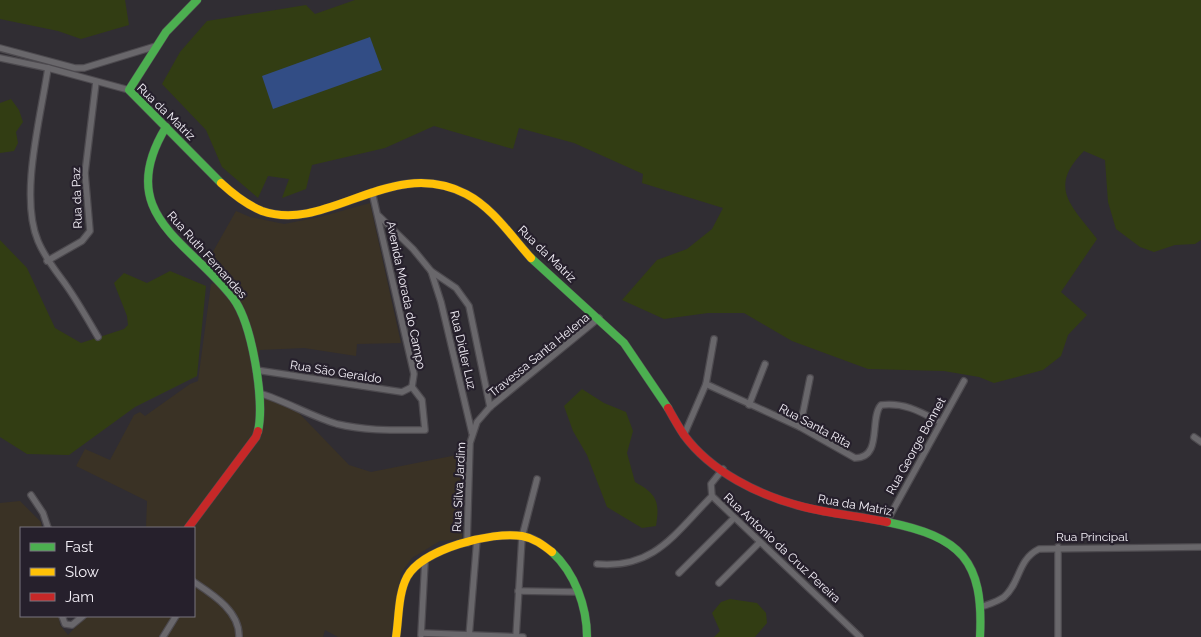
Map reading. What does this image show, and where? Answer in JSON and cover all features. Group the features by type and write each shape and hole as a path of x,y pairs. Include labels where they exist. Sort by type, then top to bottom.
{"street":[{"path":"128,90 156,46 197,0"},
{"path":"0,48 75,68 84,68 156,46"},
{"name":"Rua da Matriz","path":"0,58 48,68 128,90 227,188 261,210 286,214 302,212 415,182 444,185 459,190 487,209 547,274 599,318 634,355 684,435 702,455 751,487 785,502 821,512 887,521 923,531 940,539 963,556 977,578 981,607 980,637"},
{"path":"48,68 34,154 30,194 34,230 48,261 67,286 98,337"},
{"name":"Rua da Paz","path":"48,261 82,241 90,231 85,173 96,82"},
{"name":"Rua Ruth Fernandes","path":"166,127 150,158 148,170 149,186 157,218 165,230 234,299 249,324 259,393 259,424 256,437 189,527"},
{"name":"Avenida Morada do Campo","path":"259,393 284,401 337,424 375,430 425,430 422,400 412,387 414,374 372,192"},
{"name":"Rua Didler Luz","path":"379,216 413,249 431,271 456,288 470,306 490,407"},
{"name":"Rua Didler Luz","path":"431,271 443,310 472,433"},
{"name":"Travessa Santa Helena","path":"472,433 490,407 599,318"},
{"path":"684,435 706,384 714,340"},
{"path":"749,405 765,364"},
{"name":"Rua São Geraldo","path":"256,370 402,392 412,387"},
{"path":"800,427 810,378"},
{"name":"Rua George Bonnet","path":"887,521 964,381"},
{"name":"Rua Santa Rita","path":"706,384 800,427 850,457 860,458 872,447 876,415 881,405 897,404 913,408 940,422"},
{"name":"Rua Silva Jardim","path":"467,542 470,443 472,433"},
{"path":"1194,438 1201,442"},
{"name":"Rua Antonio da Cruz Pereira","path":"723,469 711,484 712,496 860,637"},
{"path":"516,637 522,537 537,480"},
{"path":"31,495 43,513 48,527"},
{"path":"597,564 625,565 652,555 712,496"},
{"path":"679,573 734,518"},
{"path":"396,637 408,577 425,561 442,550 477,539 496,536 532,539 550,551 566,569 578,592 586,617 587,637"},
{"name":"Rua Silva Jardim","path":"469,636 477,539"},
{"path":"719,583 760,542"},
{"path":"1058,547 1058,637"},
{"name":"Rua Principal","path":"981,607 1003,597 1009,590 1025,558 1039,549 1058,547 1201,547"},
{"path":"425,561 422,635 523,637"},
{"path":"195,584 227,607 235,620 239,637"},
{"path":"518,591 578,592"},
{"path":"62,617 66,624 72,625 82,617"},
{"path":"163,637 175,617"}],"shaded area":[{"path":"370,203 401,343 357,344 356,356 304,348 259,350 263,396 296,410 349,465 371,472 462,454 462,539 440,541 412,558 401,573 390,637 338,637 325,630 323,637 0,637 0,503 20,501 41,522 42,527 20,527 20,617 59,617 60,625 68,635 85,617 195,617 195,527 146,527 147,501 76,466 85,449 110,460 134,415 140,412 145,416 190,384 198,381 211,284 220,281 221,278 206,264 236,211 250,217 284,224 320,217"}],"green space":[{"path":"0,0 125,0 129,25 81,39 58,31 0,19"},
{"path":"355,0 1201,0 1201,240 1195,244 1175,245 1154,252 1140,247 1116,229 1108,202 1105,160 1084,151 1073,164 1067,176 1065,186 1067,197 1072,206 1097,239 1061,292 1087,315 1068,335 1061,356 1043,370 994,383 979,377 944,371 868,369 792,341 744,313 708,313 664,319 622,300 657,260 687,249 712,229 723,208 642,183 643,174 574,143 519,128 513,149 434,126 385,148 312,165 306,189 282,198 289,179 268,176 258,198 222,167 206,130 162,84 180,52 207,21 306,5 315,14"},
{"path":"11,99 19,110 23,122 16,132 18,143 14,151 0,153 0,103"},
{"path":"0,240 27,268 55,328 81,343 124,329 128,325 127,316 114,283 124,273 147,283 170,271 206,286 197,376 135,407 69,455 27,454 0,437"},
{"path":"582,389 604,403 626,412 633,431 627,453 635,482 652,495 657,505 656,526 642,528 607,507 587,455 573,431 564,406"},
{"path":"730,599 757,603 766,613 767,623 755,637 714,637 720,631 712,613 721,602"}],"water":[{"path":"370,37 382,70 273,109 262,76"}],"traffic: fast":[{"path":"197,0 166,32 129,90 221,183"},
{"path":"166,127 152,157 148,182 152,204 163,224 233,298 240,310 251,343 258,382 260,401 258,431"},
{"path":"531,258 624,343 668,408"},
{"path":"887,522 933,535 950,545 963,556 972,571 978,589 980,637"},
{"path":"552,552 567,570 578,591 585,614 587,637"}],"traffic: slow":[{"path":"221,183 240,199 256,209 287,215 311,213 386,188 412,183 438,184 466,194 485,207 531,258"},
{"path":"396,637 400,598 404,584 415,567 427,558 442,550 476,539 509,535 530,538 552,552"}],"traffic: jam":[{"path":"668,408 684,435 695,448 722,471 738,481 770,496 804,507 887,522"},
{"path":"189,527 256,437 258,431"}]}
